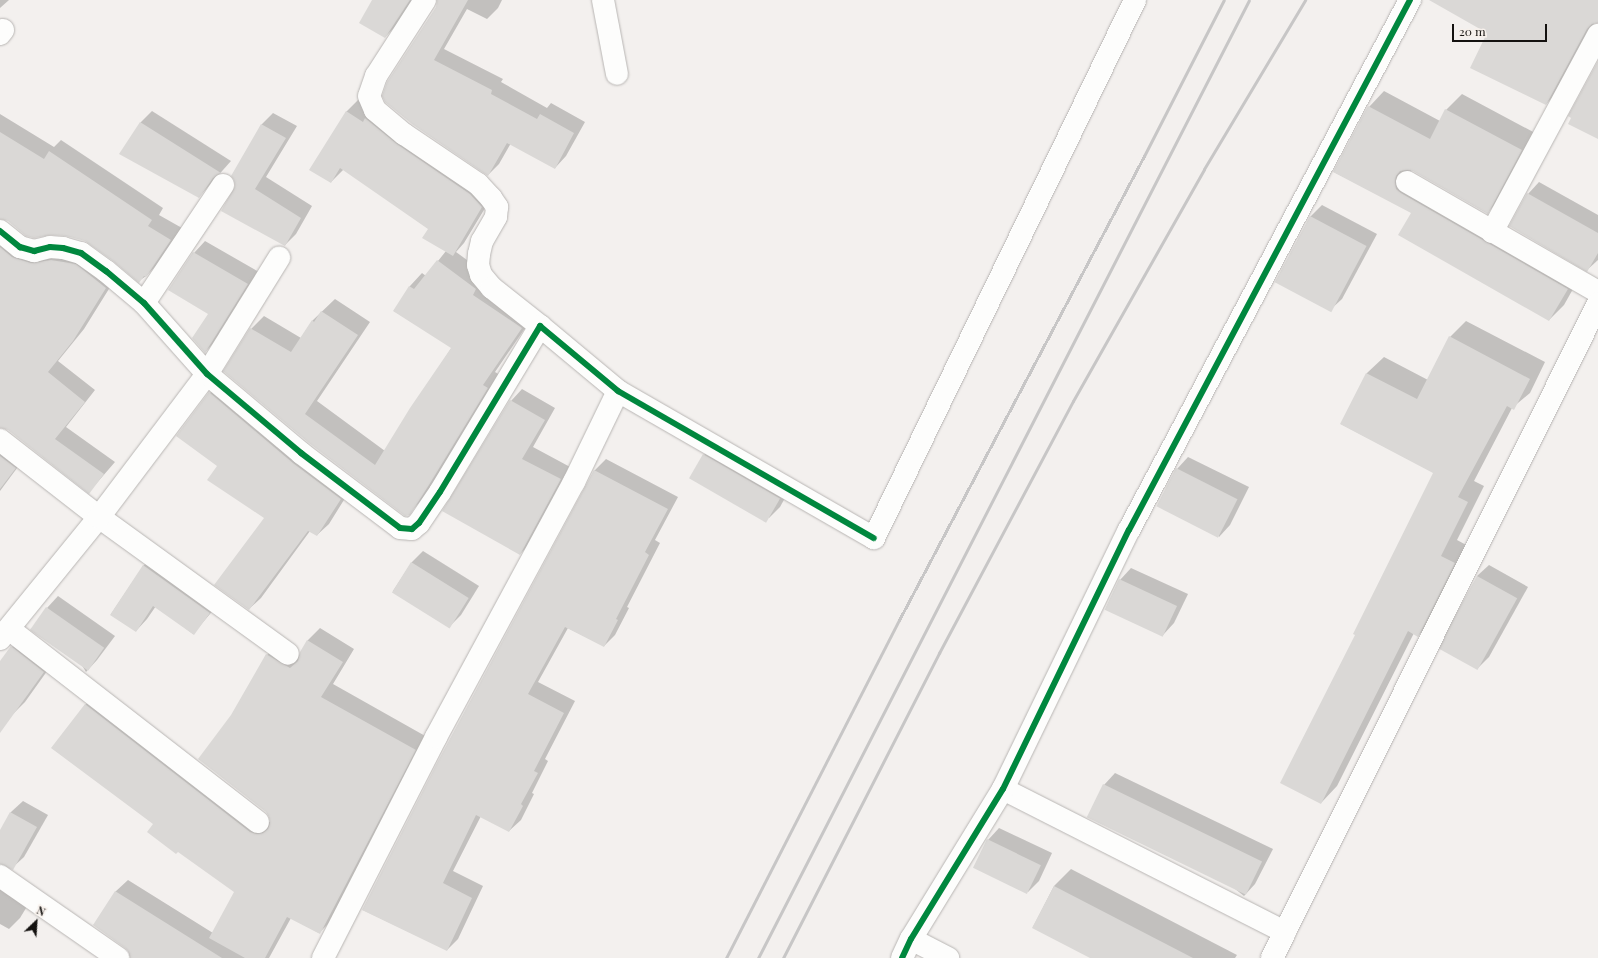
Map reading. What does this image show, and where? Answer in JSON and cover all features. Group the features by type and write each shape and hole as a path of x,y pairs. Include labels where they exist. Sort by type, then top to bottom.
{"street":[{"path":"425,0 376,76 369,96 376,110 404,134 478,184 497,207 496,217 482,241 478,254 478,265 481,275 492,288 618,391 874,538 1135,0"},
{"path":"603,0 617,74"},
{"path":"902,958 911,939 1003,790 1129,530 1410,0"},
{"path":"1492,232 1598,35"},
{"path":"1407,182 1598,292"},
{"path":"144,303 223,185"},
{"path":"0,231 20,247 34,251 50,247 64,248 81,254 106,271 144,303 207,374 301,453 400,528 412,529 419,524 440,492 540,326"},
{"path":"258,822 5,634 99,516 207,374 279,258"},
{"path":"1272,958 1598,304"},
{"path":"324,958 436,737 574,482 618,391"},
{"path":"0,440 99,516 288,654"},
{"path":"1003,790 1285,932"},
{"path":"0,876 118,958"},
{"path":"911,939 948,958"}],"building":[{"path":"372,0 410,0 385,38 359,23"},
{"path":"437,0 468,0 434,60 492,90 491,94 537,119 540,114 574,133 555,169 507,143 488,176 412,124 385,102 382,96 387,82 436,7"},
{"path":"1429,0 1598,0 1598,23 1592,24 1587,29 1546,105 1470,68 1487,33"},
{"path":"1598,61 1598,139 1568,124 1571,118 1568,116"},
{"path":"1368,106 1430,139 1445,109 1522,150 1488,214 1413,171 1400,171 1396,176 1396,189 1568,289 1549,321 1398,235 1411,213 1333,172"},
{"path":"346,111 363,122 365,118 397,144 470,194 482,207 453,256 422,238 428,229 340,168 331,183 309,170"},
{"path":"140,122 221,173 213,178 199,198 119,154"},
{"path":"261,124 286,138 255,189 301,218 285,246 221,211 235,186 234,180 231,176"},
{"path":"0,132 44,159 49,151 152,220 148,226 171,240 146,277 144,276 139,283 113,261 85,241 66,236 51,235 34,238 26,236 8,221 0,219"},
{"path":"1527,193 1598,233 1598,253 1587,272 1509,226"},
{"path":"1310,216 1367,246 1331,312 1275,282"},
{"path":"0,247 12,257 31,263 51,260 76,264 106,288 73,341 48,372 85,402 55,439 104,474 89,494 8,430 0,428"},
{"path":"193,252 248,284 205,353 192,338 208,314 168,290"},
{"path":"437,260 476,289 473,295 522,328 483,385 488,388 429,485 410,515 405,516 309,443 223,371 250,328 291,352 312,320 314,322 321,311 358,335 305,414 375,465 410,408 451,348 393,311 409,286 414,289"},
{"path":"1449,336 1530,379 1514,410 1507,406 1458,497 1468,502 1441,556 1455,563 1418,637 1408,631 1321,804 1280,783 1355,635 1353,634 1433,473 1340,424 1366,373 1417,399"},
{"path":"209,392 293,463 341,499 317,536 308,531 249,610 214,585 264,518 207,480 217,466 176,436"},
{"path":"510,400 545,420 522,459 561,479 520,555 442,511"},
{"path":"703,454 780,499 766,523 689,478"},
{"path":"0,456 16,468 0,489"},
{"path":"1176,468 1237,499 1218,538 1156,506"},
{"path":"594,470 668,509 645,552 649,555 616,619 618,620 604,647 565,627 528,694 564,713 534,771 538,773 521,804 523,806 509,832 476,815 443,883 472,898 447,951 362,910 438,761"},
{"path":"411,562 469,598 450,629 392,593"},
{"path":"143,565 210,613 194,635 153,606 136,632 110,615"},
{"path":"1477,576 1517,598 1477,670 1437,648"},
{"path":"1119,579 1177,606 1163,637 1105,610"},
{"path":"46,607 104,648 88,671 30,630"},
{"path":"307,640 343,662 321,697 416,750 320,934 287,917 265,958 245,958 209,938 234,892 178,852 176,854 147,832 153,824 51,748 85,704 250,832 257,834 263,833 268,829 270,823 266,812 198,759 231,715 266,654 290,668 298,661 300,652"},
{"path":"11,646 44,672 0,733 0,661"},
{"path":"1103,784 1262,862 1246,895 1087,817"},
{"path":"10,812 37,827 13,870 0,864 0,830"},
{"path":"987,839 1041,865 1027,894 973,868"},
{"path":"1054,886 1193,958 1090,958 1032,928"},
{"path":"115,891 222,958 130,958 129,952 125,948 93,925"}],"railway":[{"path":"726,958 899,620 1144,156 1224,0"},
{"path":"758,958 1249,0"},
{"path":"783,958 939,653 1073,401 1204,169 1305,0"}],"cycle path":[{"path":"902,958 911,939 1003,789 1129,530 1410,0"},
{"path":"0,231 20,247 34,251 50,247 63,248 81,253 106,271 144,303 207,374 301,453 400,528 412,529 419,523 440,492 540,326 618,391 874,538"}]}
